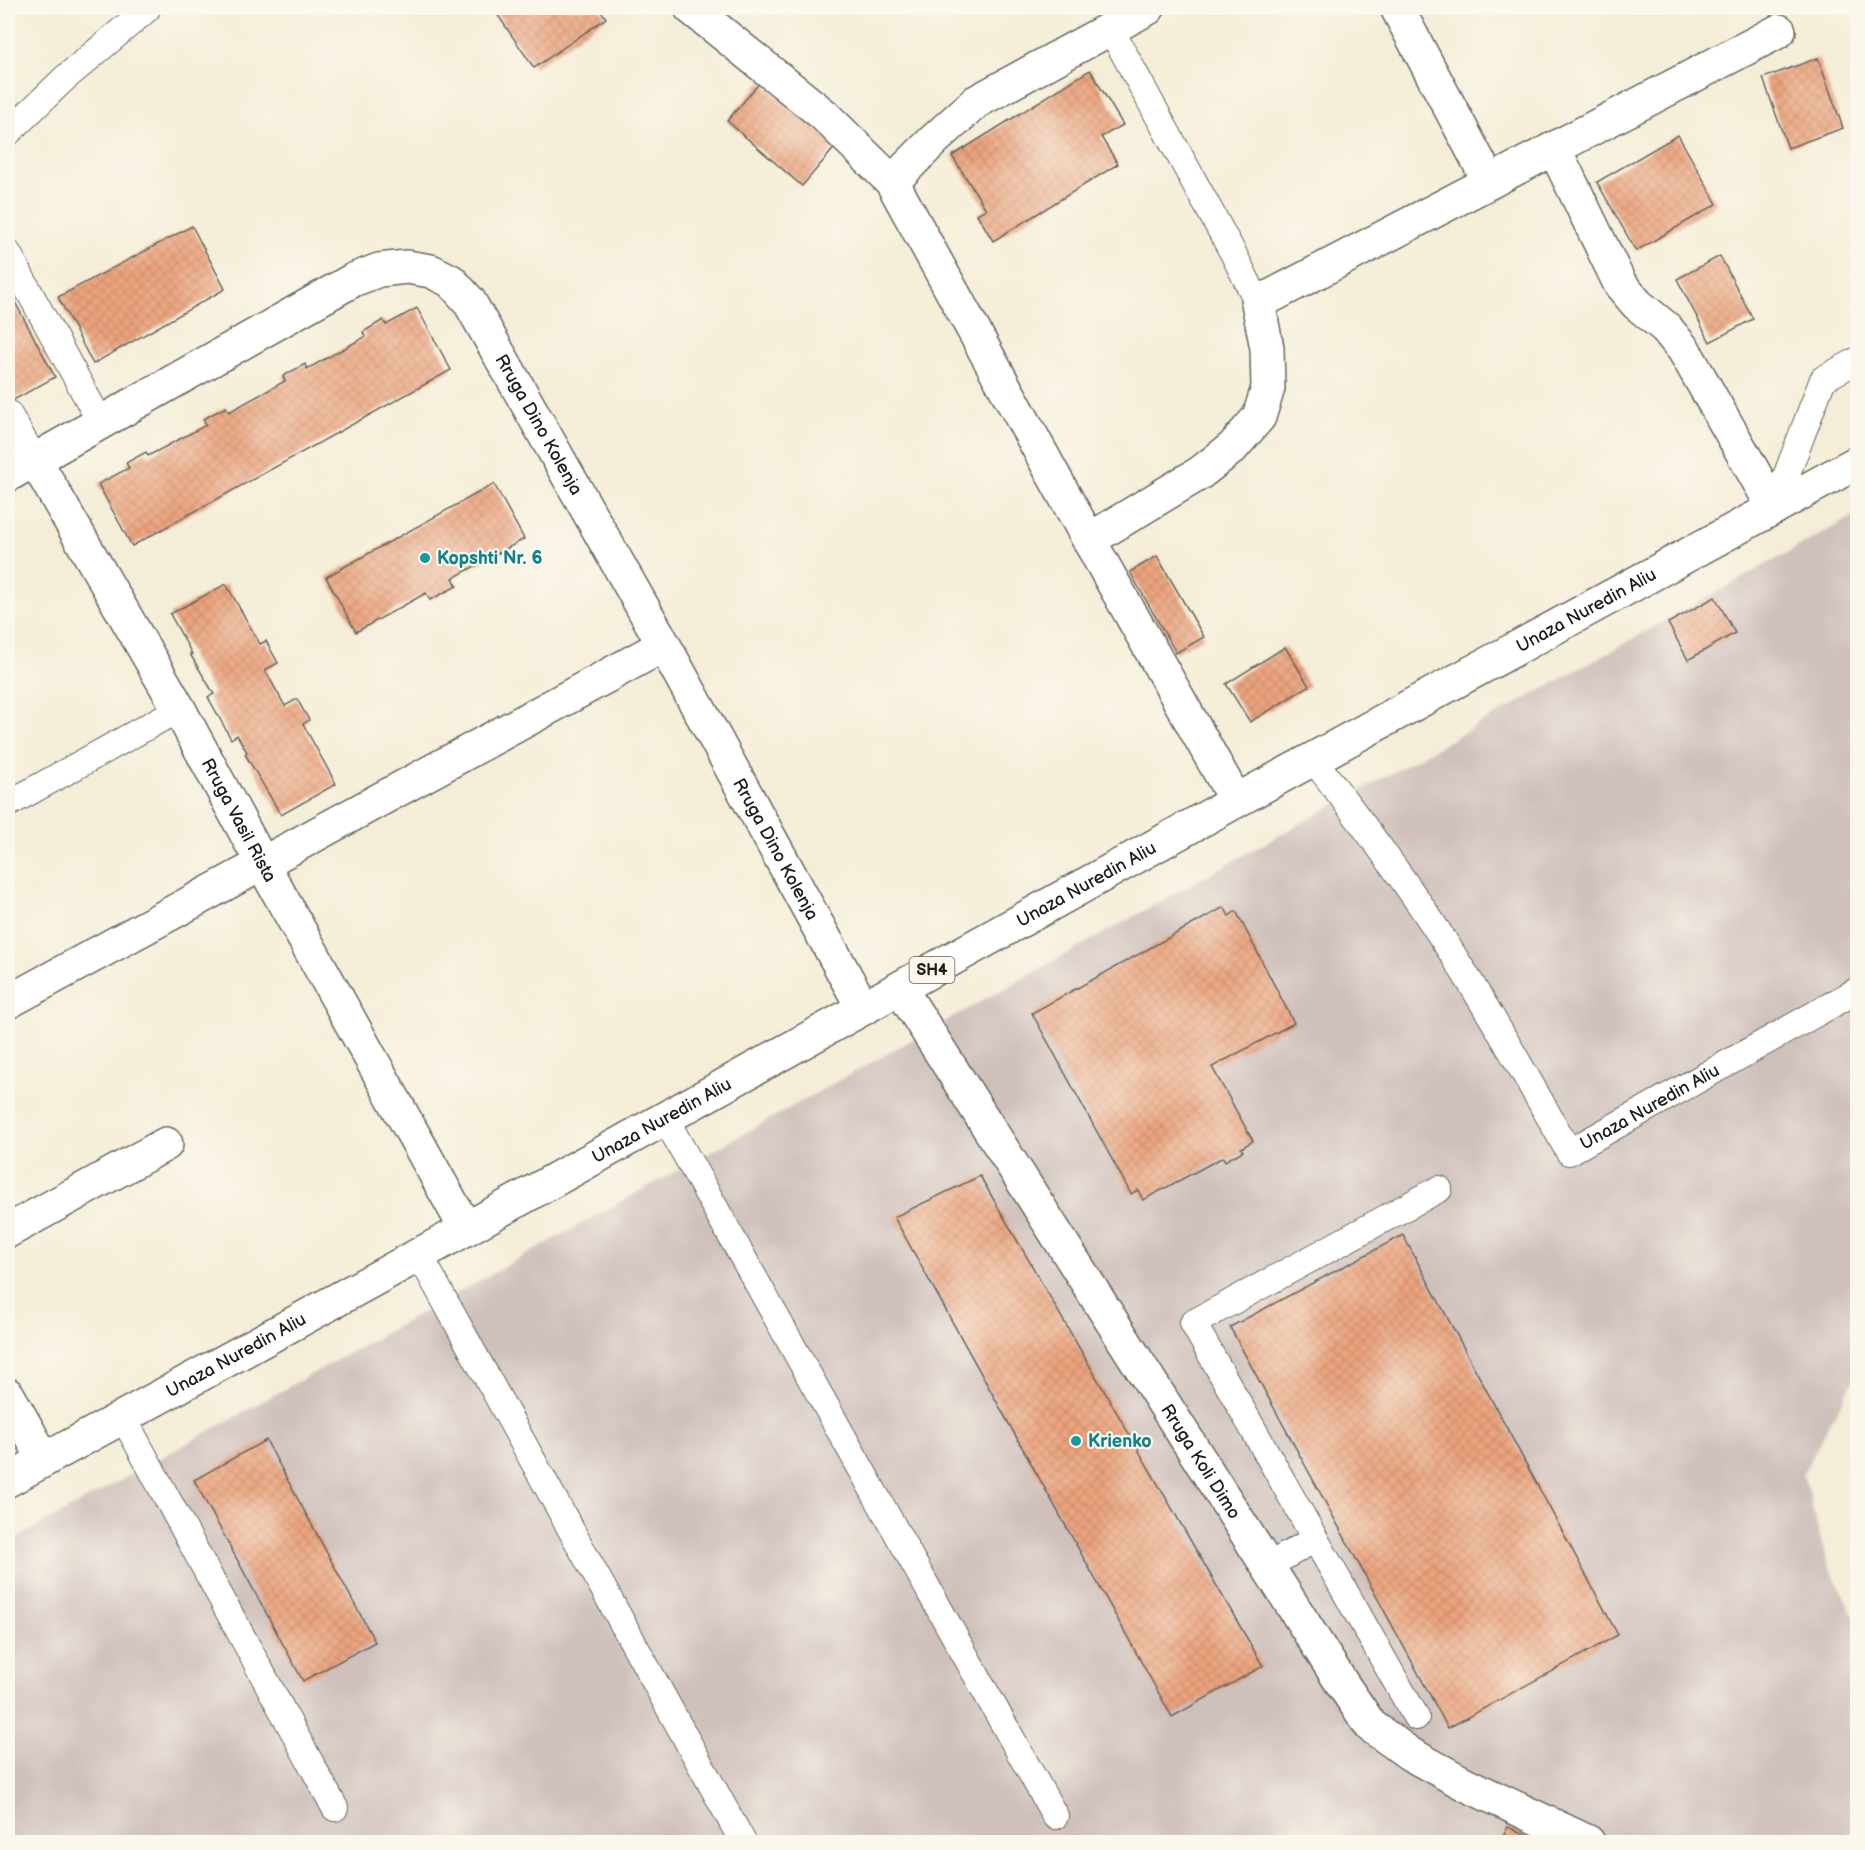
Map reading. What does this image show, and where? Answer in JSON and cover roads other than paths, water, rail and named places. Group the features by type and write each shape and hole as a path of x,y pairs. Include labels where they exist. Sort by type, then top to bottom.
{"street":[{"path":"692,8 824,115 892,182 1236,801"},
{"path":"892,182 976,102 1148,8"},
{"path":"1397,8 1490,181"},
{"path":"1089,540 1200,473 1232,448 1259,417 1268,388 1267,348 1258,303 1779,31"},
{"path":"1554,148 1620,284 1637,304 1666,328 1684,350 1774,508"},
{"name":"Rruga Dino Kolenja","path":"21,468 353,280 380,270 407,267 431,271 451,281 469,301 664,645 863,1008"},
{"name":"Unaza Nuredin Aliu","path":"8,1480 1236,801 1857,462"},
{"name":"Rruga Vasil Rista","path":"21,468 179,709 262,863 466,1228"},
{"path":"8,1002 664,645"},
{"name":"Rruga Koli Dimo","path":"900,988 1371,1726 1410,1754 1465,1785 1588,1842"},
{"path":"8,1231 166,1144"},
{"path":"8,1395 44,1459"}],"lane":[{"path":"8,134 64,79 147,9"},
{"path":"1110,28 1228,243 1258,303"},
{"path":"8,253 101,423"},
{"path":"1774,508 1823,379 1857,360"},
{"name":"Rruga Vasil Rista","path":"8,413 21,468"},
{"path":"8,804 179,709"},
{"name":"Unaza Nuredin Aliu","path":"1313,759 1355,813 1431,921 1512,1052 1569,1152 1857,990"},
{"path":"665,1118 1055,1816"},
{"path":"1416,1717 1193,1323 1440,1189"},
{"path":"419,1254 743,1842"},
{"path":"123,1417 334,1808"},
{"path":"1268,1566 1315,1539"}],"place":[{"name":"Kopshti Nr. 6","path":"425,558"},
{"name":"Krienko","path":"1076,1441"}]}
